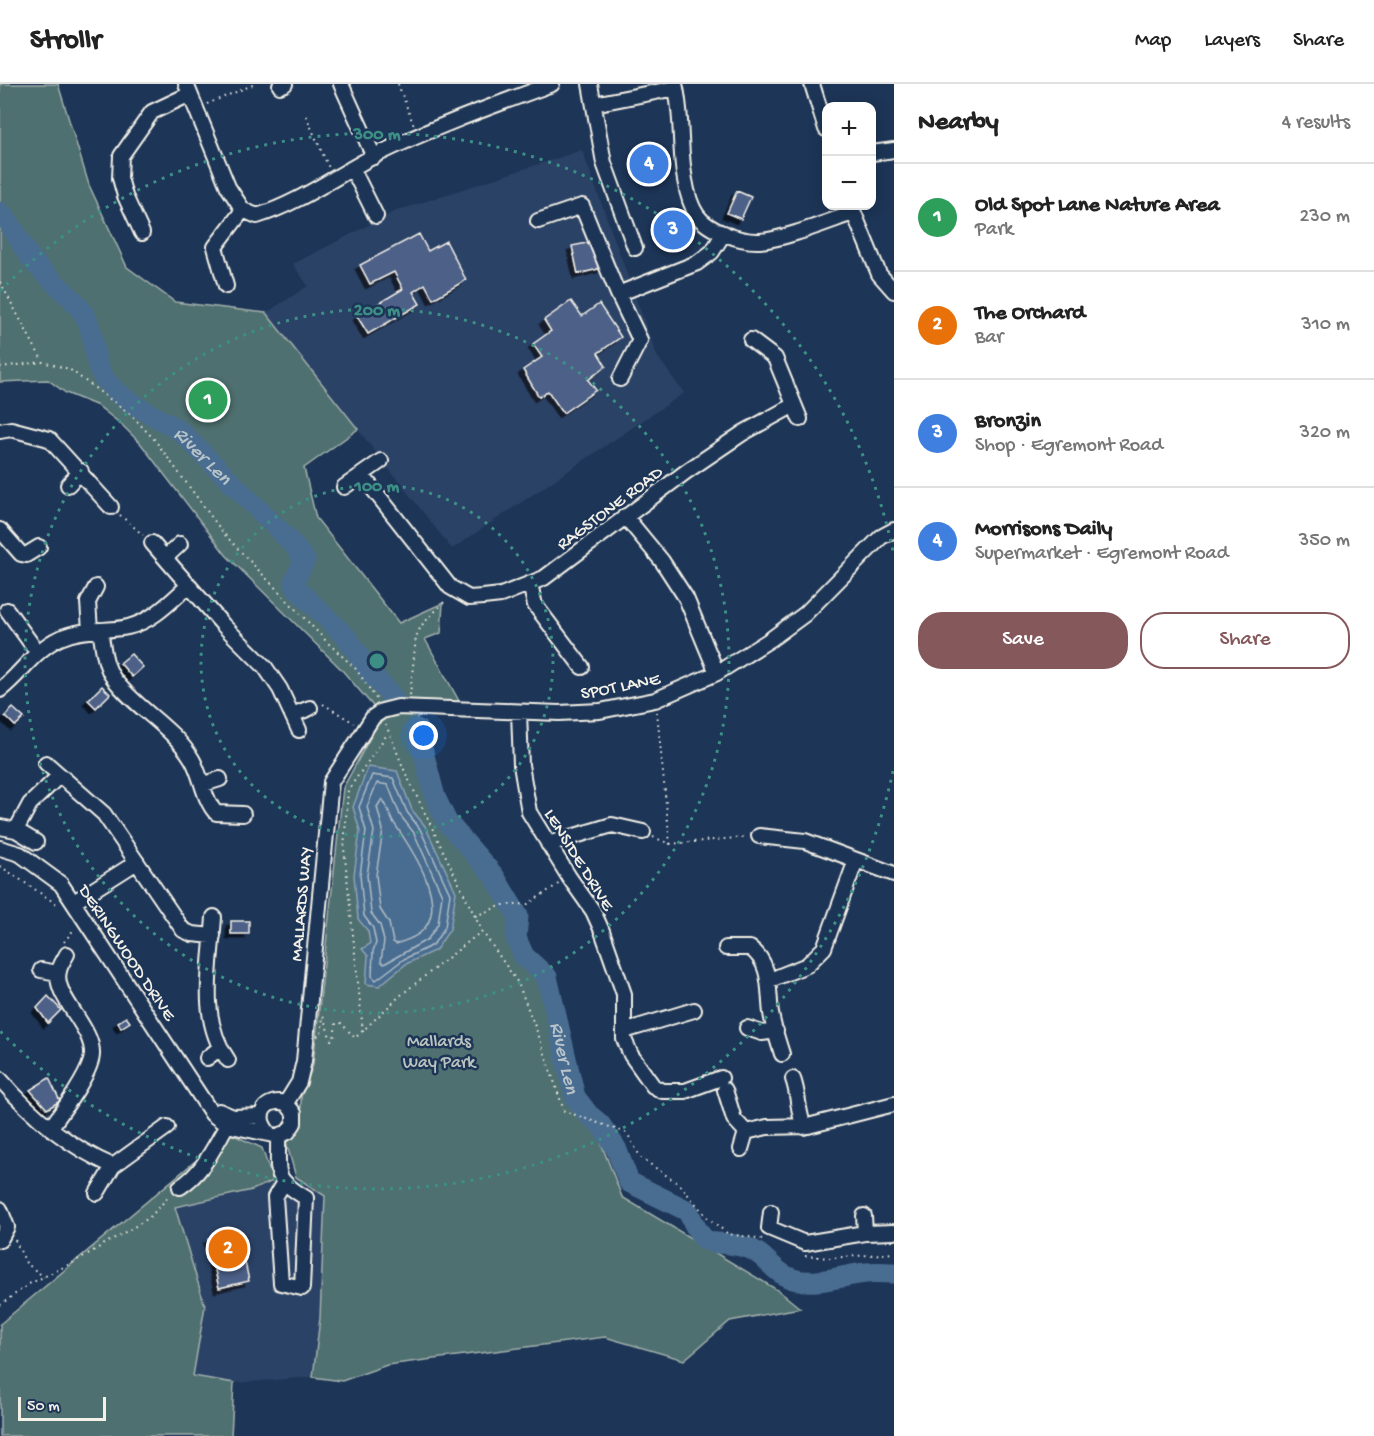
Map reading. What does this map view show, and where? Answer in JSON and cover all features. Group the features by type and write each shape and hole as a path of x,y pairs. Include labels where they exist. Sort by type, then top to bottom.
{"street":[{"path":"341,84 374,157"},
{"path":"142,233 124,196 120,178 121,156 152,112 188,89 228,187 243,210 257,216 281,209 374,157 550,84"},
{"path":"590,84 604,164 636,248"},
{"path":"812,84 822,116"},
{"path":"594,104 676,86 681,116 685,178 690,200 698,217 724,233 742,239 760,241 849,210"},
{"path":"876,152 894,150"},
{"path":"352,168 376,216"},
{"path":"538,221 582,206 618,294 640,340 620,380"},
{"path":"226,286 215,247 243,210"},
{"path":"852,210 879,274 894,291"},
{"path":"618,294 698,263 712,252 724,233"},
{"path":"751,340 775,358 800,419"},
{"name":"RAGSTONE ROAD","path":"455,590 469,598 501,595 544,578 626,516 743,433 794,405"},
{"path":"0,431 11,429 49,439 81,471 111,507"},
{"path":"345,487 381,461"},
{"path":"68,485 81,471"},
{"path":"362,475 392,516 455,590"},
{"path":"626,516 662,561 686,598 717,673"},
{"path":"0,530 21,554 26,555 39,547"},
{"name":"SPOT LANE","path":"378,714 409,707 519,712 600,711 656,700 717,673 805,614 881,537 894,530"},
{"path":"152,543 223,625 265,667 280,689 299,730"},
{"path":"166,557 180,544"},
{"path":"530,584 536,605 582,667"},
{"path":"0,690 38,653 61,637 95,630 128,627 148,620 189,585"},
{"path":"96,587 88,602 95,630 113,677 176,737 193,760 204,784 208,804 216,813 243,814"},
{"path":"7,610 38,653"},
{"path":"292,715 315,705"},
{"name":"LENSIDE DRIVE","path":"519,712 524,786 529,812 593,911 602,931 624,994 624,1031 631,1056 653,1086 668,1092 723,1084 734,1119 746,1132"},
{"name":"MALLARDS WAY","path":"286,1103 299,1082 306,1036 331,782 364,729 378,714"},
{"path":"46,763 104,814 183,930 192,934 213,936"},
{"path":"16,830 30,804 59,776"},
{"path":"204,784 220,779"},
{"path":"548,844 612,825 643,832"},
{"path":"0,826 16,830 36,842"},
{"path":"759,836 805,841 894,874"},
{"path":"779,853 780,838"},
{"name":"DERINGWOOD DRIVE","path":"0,848 20,854 61,884 165,1040 202,1101 227,1125"},
{"path":"770,980 807,965 824,948 856,860"},
{"path":"74,902 137,862"},
{"path":"214,917 209,1018 220,1048 228,1060"},
{"path":"726,948 750,948 760,960 770,980 771,1004 782,1054"},
{"path":"51,1127 75,1092 92,1058 91,1045 59,986 58,973 67,954"},
{"path":"41,970 58,973"},
{"path":"624,1031 694,1010"},
{"path":"747,1028 762,1033 776,1031"},
{"path":"207,1058 220,1048"},
{"path":"0,1078 51,1127 89,1156 113,1166"},
{"path":"793,1079 798,1091 796,1105 804,1127"},
{"path":"202,1101 233,1117 261,1116"},
{"path":"180,1187 190,1181 208,1159 227,1125 273,1134 288,1132 294,1123 294,1113 286,1103 279,1101 267,1104 261,1116 262,1125 273,1134 279,1174 283,1184 306,1198 302,1288 281,1283 275,1197 283,1184"},
{"path":"741,1149 746,1132 766,1127 804,1127 894,1104"},
{"path":"97,1193 113,1166 167,1127"},
{"path":"0,1240 7,1227 2,1210"},
{"path":"771,1212 770,1228 805,1243 865,1233 894,1232"},
{"path":"864,1216 865,1233"}],"path":[{"path":"196,109 255,84"},
{"path":"398,84 419,137"},
{"path":"306,116 328,167 338,176"},
{"path":"0,282 43,362"},
{"path":"0,367 43,362 69,369 130,414 154,438 224,534 328,643 341,653 368,685 378,714 482,931 518,983 541,1041 564,1111 627,1133 641,1158 679,1184 708,1218 728,1233 766,1239"},
{"path":"111,507 152,543"},
{"path":"409,707 416,637 421,626 455,590"},
{"path":"656,700 670,844"},
{"path":"315,705 364,729"},
{"path":"363,1031 344,848 348,790 388,734"},
{"path":"643,832 670,844 759,836"},
{"path":"0,866 59,905"},
{"path":"475,916 503,905 522,902 528,904 569,877"},
{"path":"71,919 78,926"},
{"path":"306,1036 321,1035 323,1016 330,1040 334,1040 336,1023 341,1023 355,1038 401,995 482,931"},
{"path":"0,1305 44,1277 149,1218 160,1203 180,1187"},
{"path":"14,1238 26,1263 44,1277"},
{"path":"797,1252 808,1257 831,1258 894,1253"}],"shaded area":[{"path":"582,150 657,356 684,393 452,549 266,313 308,286 293,264 396,211"},
{"path":"296,1177 325,1196 320,1318 313,1377 234,1383 193,1376 205,1306 174,1207"}],"green space":[{"name":"Mallards Way Park","path":"0,84 58,84 89,185 127,267 175,302 266,313 358,429 304,468 316,518 399,623 443,603 441,633 425,639 464,710 414,712 422,728 445,808 521,906 518,926 520,940 548,976 574,1089 581,1104 601,1122 596,1130 622,1197 779,1291 800,1308 730,1321 684,1360 605,1337 387,1365 342,1381 313,1377 320,1318 325,1196 296,1177 286,1142 301,1122 301,1097 313,1065 343,788 377,725 393,713 379,713 341,669 226,555 141,444 122,425 98,406 66,393 48,380 0,382"},
{"path":"229,1133 262,1148 273,1181 252,1190 175,1207 205,1306 193,1376 234,1383 231,1436 0,1436 0,1324"}],"water":[{"path":"368,767 397,771 412,810 425,826 456,892 450,929 436,950 406,964 379,986 366,984 368,956 362,949 370,944 368,931 358,919 354,875 360,831 353,807"}],"building":[{"path":"737,191 751,197 741,219 727,213"},
{"path":"419,234 428,251 446,241 466,280 433,299 425,284 413,292 420,304 368,334 357,316 403,289 394,272 370,284 360,265"},
{"path":"597,241 602,268 578,274 572,246"},
{"path":"571,301 582,316 599,304 621,337 598,353 606,366 588,380 596,390 563,413 548,391 539,397 523,370 542,357 533,344 551,331 544,320"},
{"path":"131,654 143,667 132,677 120,663"},
{"path":"102,686 110,694 96,708 88,700"},
{"path":"13,708 24,718 15,726 5,716"},
{"path":"231,921 249,921 249,934 231,934"},
{"path":"48,996 61,1010 48,1023 37,1008"},
{"path":"126,1017 130,1022 121,1028 118,1022"},
{"path":"49,1078 60,1101 47,1109 30,1090"},
{"path":"239,1233 249,1281 219,1288 208,1239"}],"waterway":[{"name":"River Len","path":"0,212 10,223 33,261 81,310 92,334 96,359 107,382 124,398 182,433 289,540 305,560 294,581 297,589 347,638 370,672 394,699"},
{"name":"River Len","path":"417,729 435,797 447,822 494,876 518,916 516,938 524,956 547,977 575,1097 588,1114 600,1124 616,1148 629,1182 688,1211 705,1240 748,1248 760,1255 780,1273 793,1279 811,1281 866,1273 894,1273"}],"place":[{"name":"Morrisons Daily","path":"649,164"},
{"name":"Bronzin","path":"673,230"},
{"name":"Old Spot Lane Nature Area","path":"208,400"},
{"name":"The Orchard","path":"228,1249"}]}
